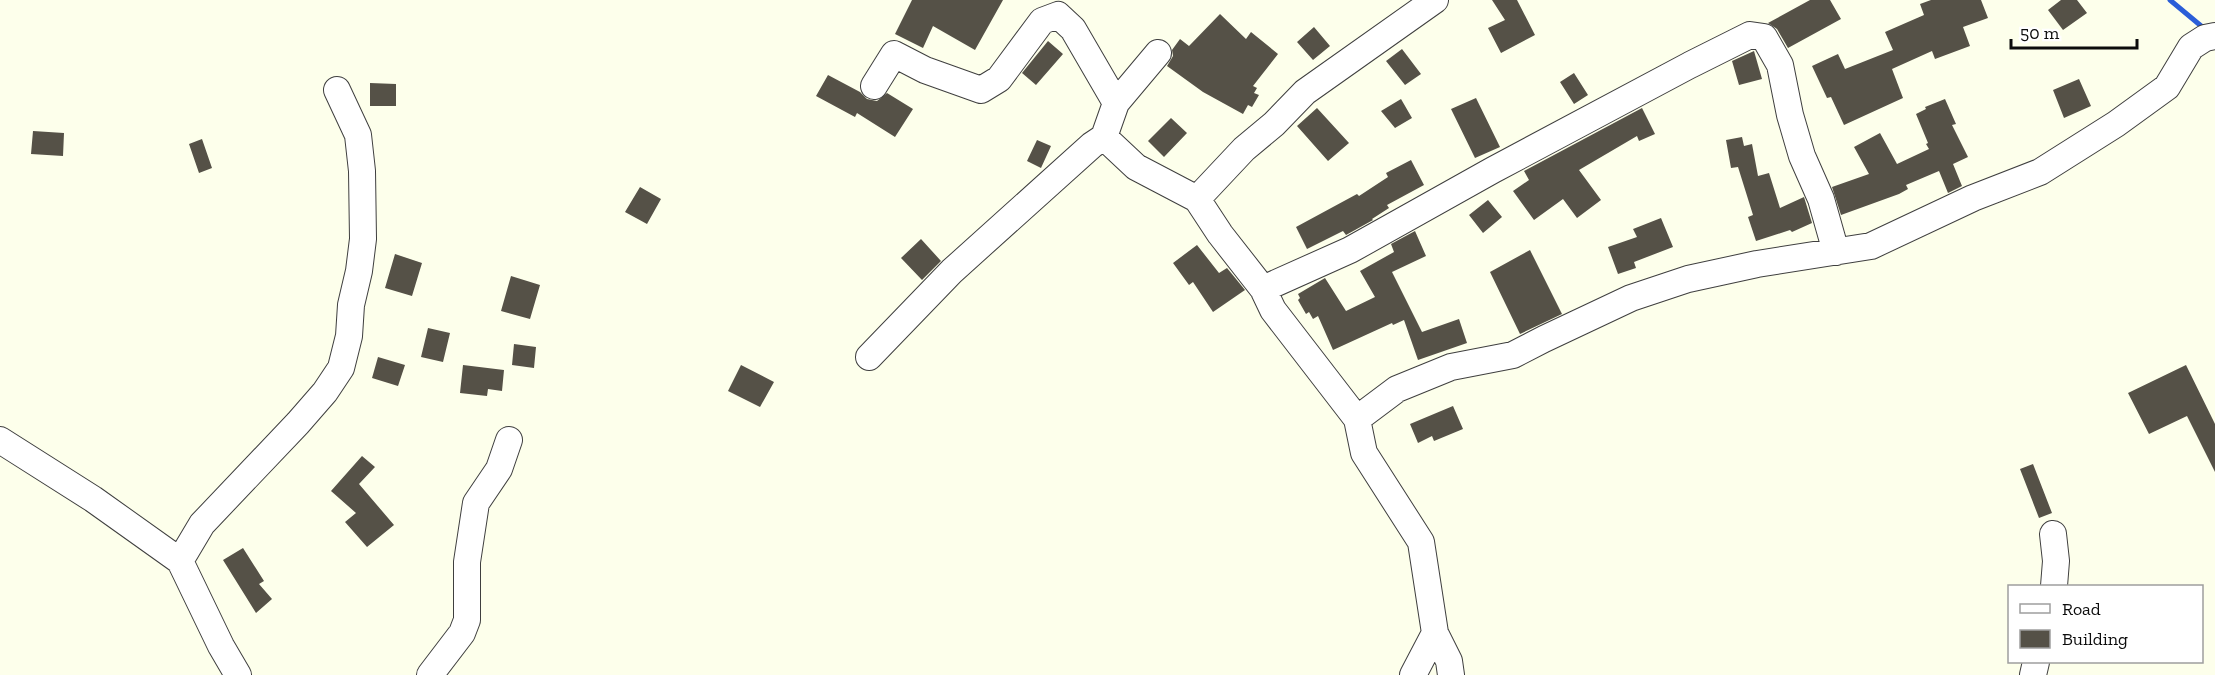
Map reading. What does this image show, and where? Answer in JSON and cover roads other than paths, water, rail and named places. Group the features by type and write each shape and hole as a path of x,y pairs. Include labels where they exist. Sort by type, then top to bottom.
{"street":[{"path":"1197,199 1244,148 1274,124 1305,92 1435,0"},
{"path":"874,86 894,54 925,70 981,90 999,79 1042,21 1058,15 1073,29 1116,103"},
{"path":"1263,289 1350,250 1492,170 1750,35 1764,37 1778,58 1790,115 1802,156 1821,199 1836,252"},
{"path":"1357,419 1397,389 1451,367 1513,355 1631,298 1688,279 1757,264 1871,246 1973,198 2040,172 2116,124 2167,87 2190,47 2205,38 2215,36"},
{"path":"869,357 952,271 1092,145 1104,137 1116,103 1158,53"},
{"path":"180,561 202,524 298,423 325,392 341,368 349,336 351,305 363,239 362,171 358,135 337,90"},
{"path":"1104,137 1136,167 1197,199 1220,234 1263,289 1273,310 1357,419 1364,453 1421,542 1435,633 1449,661 1451,675"},
{"path":"0,440 93,499 180,561 221,646 238,675"},
{"path":"430,675 462,633 467,620 467,562 476,503 500,469 509,440"},
{"path":"2053,534 2056,561 2054,585"},
{"path":"1413,675 1435,633"}],"waterway":[{"path":"2170,0 2206,30"}]}
